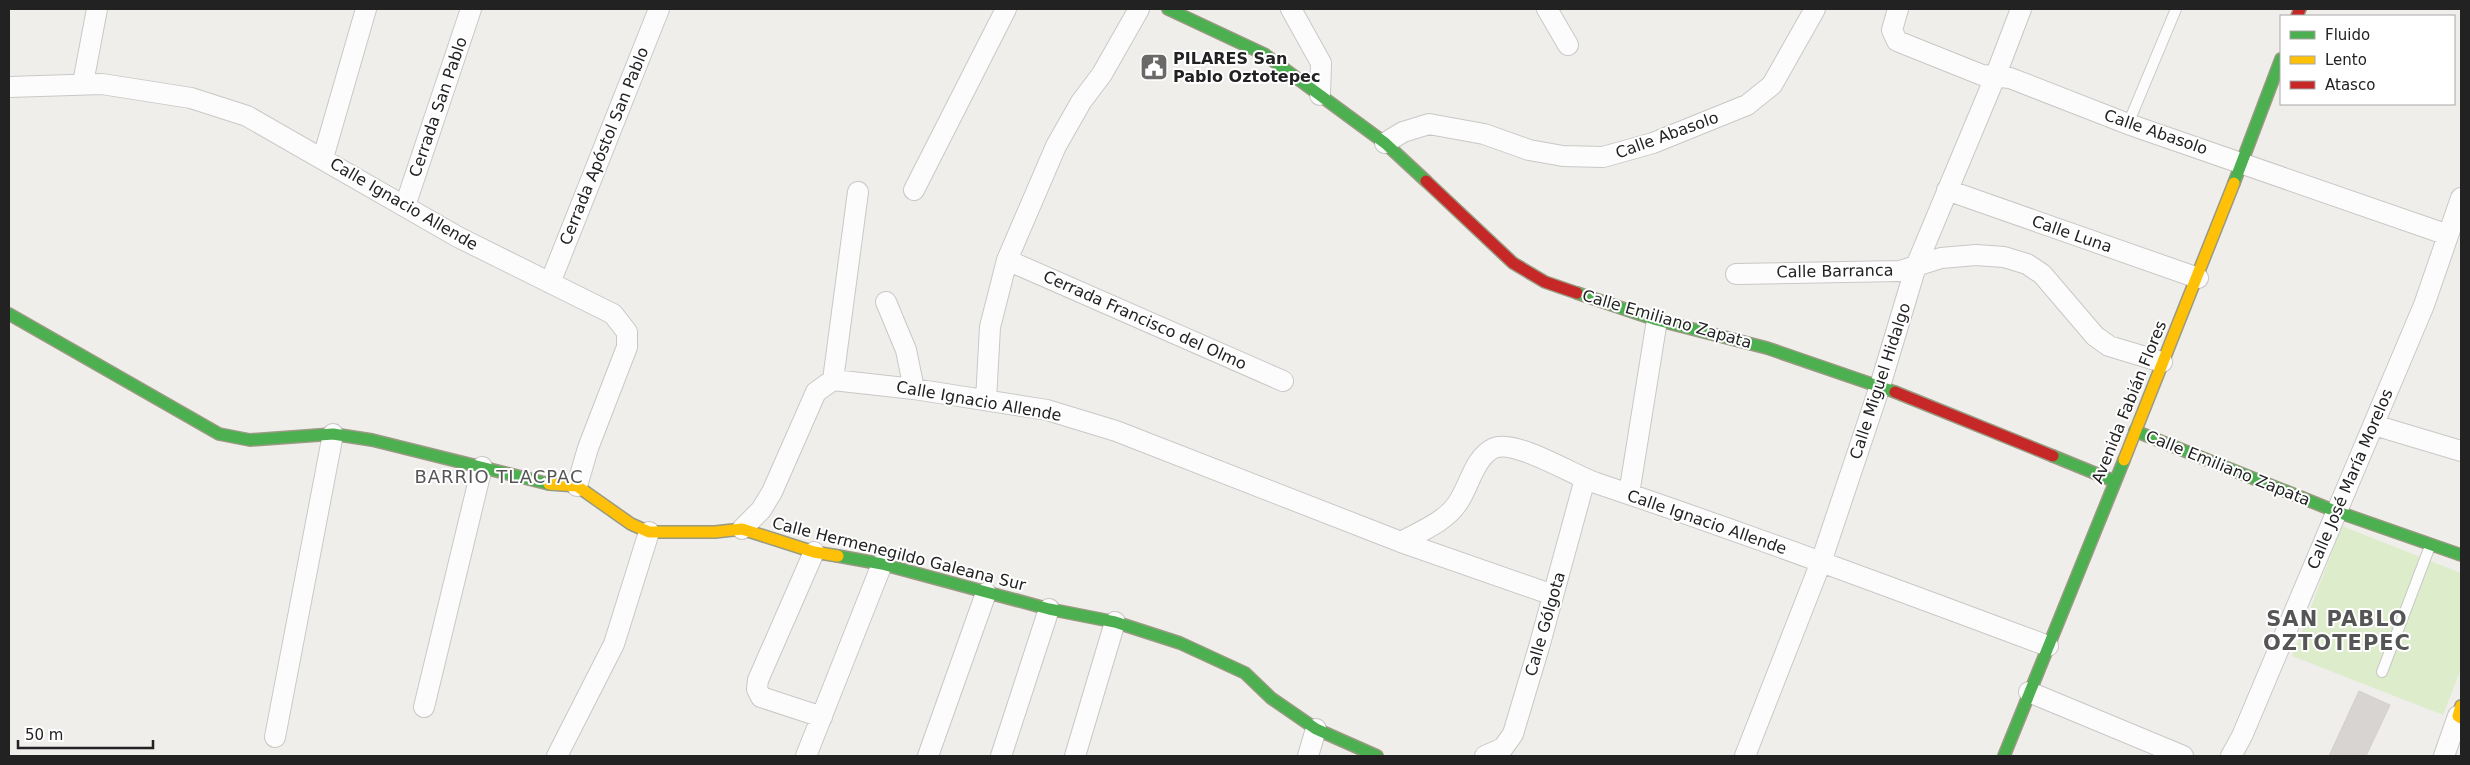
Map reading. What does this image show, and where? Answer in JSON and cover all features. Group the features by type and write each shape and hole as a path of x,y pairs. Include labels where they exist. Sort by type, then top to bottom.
{"street":[{"path":"82,83 97,9"},
{"path":"323,158 366,9"},
{"name":"Cerrada San Pablo","path":"405,206 471,9"},
{"name":"Cerrada Apóstol San Pablo","path":"550,283 659,9"},
{"path":"914,190 1006,9"},
{"path":"986,400 990,327 1007,260 1056,146 1081,102 1102,74 1139,9"},
{"name":"Calle Emiliano Zapata","path":"1168,9 1264,54 1385,143 1513,263 1545,282 1657,320 1767,348 1880,386 2114,481"},
{"path":"1291,9 1321,63 1320,95"},
{"path":"1547,9 1568,45"},
{"name":"Calle Abasolo","path":"1385,143 1403,132 1429,124 1484,134 1529,150 1563,156 1603,157 1653,143 1747,105 1772,85 1814,9"},
{"name":"Calle Abasolo","path":"1898,9 1892,30 1897,42 1982,76 2010,78 2128,124 2448,235"},
{"name":"Calle Miguel Hidalgo","path":"1745,756 1821,562 1880,386 1916,266 1995,77 2021,9"},
{"name":"Avenida Fabián Flores","path":"2004,756 2162,362 2198,278 2280,62"},
{"name":"Calle Ignacio Allende","path":"9,87 82,83 191,98 247,116 458,237 613,314 627,332 627,347 591,439 577,486"},
{"name":"Calle Luna","path":"1947,190 2198,278"},
{"path":"742,529 761,510 772,492 816,392 833,380 858,192"},
{"name":"Calle José María Morelos","path":"2231,756 2242,736 2424,305 2461,198"},
{"name":"Calle Barranca","path":"1736,274 1900,271 1941,258 1976,255 2004,256 2027,264 2042,274 2095,336 2109,346 2162,362"},
{"name":"Cerrada Francisco del Olmo","path":"1007,260 1283,381"},
{"path":"886,302 906,350 914,389"},
{"path":"9,314 219,434 250,440 333,434 372,440 546,484 577,486"},
{"path":"1629,494 1657,320"},
{"name":"Calle Ignacio Allende","path":"833,380 914,389 1047,410 1116,431 1401,542 1552,596"},
{"path":"2374,425 2461,452"},
{"name":"Calle Emiliano Zapata","path":"2135,430 2336,511 2430,546 2461,555"},
{"path":"275,737 333,434"},
{"name":"Calle Ignacio Allende","path":"1401,542 1432,526 1457,505 1476,468 1487,452 1494,448 1505,446 1522,451 1585,479 1821,562 2048,646"},
{"path":"424,707 482,467"},
{"name":"Calle Gólgota","path":"1486,756 1503,748 1513,734 1585,479"},
{"name":"Calle Hermenegildo Galeana Sur","path":"577,486 631,524 649,532 715,532 742,529 814,552 882,564 1049,609 1115,622 1180,644 1245,673 1271,698 1316,729 1377,756"},
{"path":"557,756 614,644 649,532"},
{"path":"814,552 758,680 757,689 761,697 822,718"},
{"path":"806,756 882,564"},
{"path":"928,756 986,593"},
{"path":"1001,756 1049,609"},
{"path":"1076,756 1115,622"},
{"path":"2029,692 2183,756"},
{"path":"2444,756 2460,714"},
{"path":"1308,756 1316,729"}],"lane":[{"path":"2128,124 2176,9"},
{"path":"2382,672 2430,546"}],"green space":[{"path":"2342,526 2461,573 2461,669 2443,715 2292,656"}],"building":[{"path":"2359,691 2390,705 2366,756 2329,756"}],"traffic: fast":[{"path":"1168,9 1264,54 1385,143 1426,181"},
{"path":"2234,183 2280,62"},
{"path":"1577,293 1657,320 1767,348 1895,392"},
{"path":"9,314 219,434 250,440 333,434 372,440 549,484"},
{"path":"2135,431 2335,511 2461,555"},
{"path":"2053,456 2114,481"},
{"path":"2004,756 2124,460"},
{"path":"838,556 882,564 1049,609 1115,622 1180,643 1245,673 1271,698 1316,729 1377,756"}],"traffic: slow":[{"path":"2124,460 2234,183"},
{"path":"549,484 577,486 631,524 649,532 715,532 742,529 814,552 838,556"},
{"path":"2461,706 2458,716 2461,718"}],"traffic: jam":[{"path":"2297,15 2300,9"},
{"path":"1426,181 1513,263 1545,282 1577,293"},
{"path":"1895,392 2053,456"}],"place":[{"name":"PILARES San Pablo Oztotepec","path":"1154,67"}],"district":[{"name":"BARRIO TLACPAC","path":"499,476"},
{"name":"SAN PABLO OZTOTEPEC","path":"2337,631"}]}
